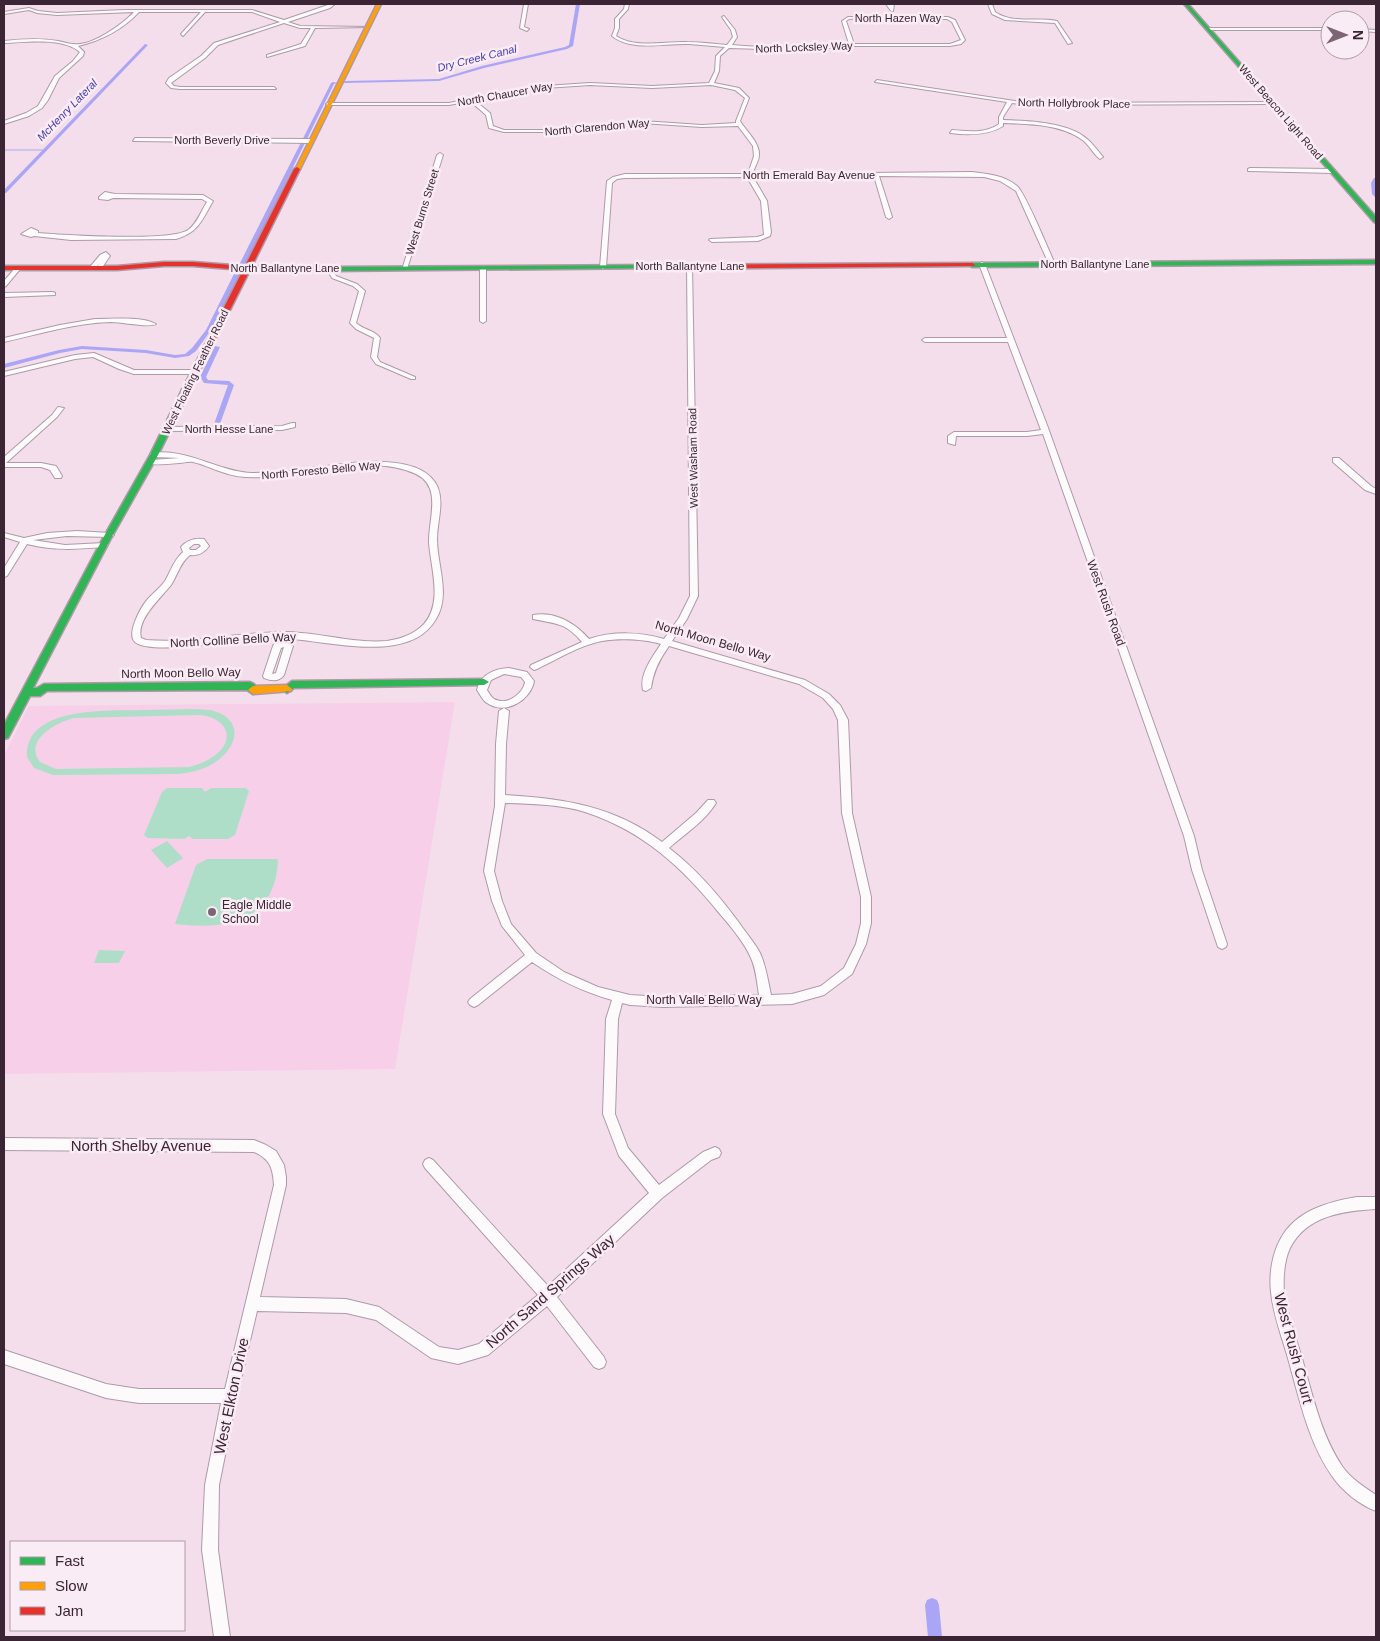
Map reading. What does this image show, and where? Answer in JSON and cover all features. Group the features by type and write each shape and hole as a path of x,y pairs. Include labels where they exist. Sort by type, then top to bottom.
{"main road":[{"name":"West Floating Feather Road","path":"4,735 34,692 107,540 152,459 379,4"},
{"name":"West Beacon Light Road","path":"1186,4 1376,221"},
{"name":"North Ballantyne Lane","path":"4,268 95,268 173,264 246,269 330,269 1376,262"},
{"name":"North Moon Bello Way","path":"34,692 40,696 247,694 271,684"},
{"path":"271,684 287,689 289,694 483,686"}],"street":[{"path":"29,9 30,4"},
{"path":"274,88 184,88 170,86 168,83 171,79 204,58 216,44 333,4"},
{"name":"North Locksley Way","path":"627,4 626,9 617,19 617,28 614,36 620,40 644,45 688,43 729,47 807,49 852,45 959,44"},
{"path":"888,4 895,17"},
{"path":"892,4 892,10"},
{"path":"990,4 992,13 1001,18 1041,19 1056,22 1070,44"},
{"path":"527,30 522,28 528,5"},
{"path":"4,13 29,9 54,14 138,11 255,12 297,26 367,27"},
{"path":"4,42 50,42 75,46 112,34 126,25 138,11"},
{"path":"183,35 204,11"},
{"path":"711,84 717,71 718,56 734,40 734,33 724,17"},
{"name":"North Hazen Way","path":"852,45 844,21 848,18 895,17 948,18 954,22 963,40 959,44"},
{"path":"269,56 303,45 314,27"},
{"path":"1208,29 1320,29"},
{"path":"4,123 24,116 43,104 55,79 81,55 80,50 75,46"},
{"name":"North Hollybrook Place","path":"877,82 1010,102 1046,104 1273,103"},
{"name":"North Chaucer Way","path":"328,104 437,104 560,85 601,84 652,87 711,84 732,88 746,96 747,101 739,118 740,124"},
{"name":"North Clarendon Way","path":"471,100 488,114 491,127 499,130 562,131 648,122 702,126 740,124"},
{"path":"952,132 994,130 1000,127 1001,117 1010,102"},
{"path":"1001,121 1023,122 1068,131 1085,139 1100,157"},
{"path":"712,240 758,239 767,236 768,232 764,201 752,184 750,176 757,150 754,141 740,124"},
{"name":"North Beverly Drive","path":"135,140 310,141"},
{"name":"West Burns Street","path":"404,268 440,155"},
{"path":"1250,170 1332,171"},
{"name":"North Emerald Bay Avenue","path":"603,267 610,182 615,178 972,174 1003,180 1018,190 1052,264"},
{"path":"876,175 889,217"},
{"path":"35,234 71,238 169,238 183,236 195,229 201,214 210,201 208,198 113,196"},
{"path":"95,268 102,256 106,254 118,238"},
{"name":"West Rush Road","path":"982,264 1045,432 1189,836 1197,870 1222,944"},
{"name":"West Washam Road","path":"646,688 648,673 690,609 694,596 689,266"},
{"path":"4,285 18,268"},
{"path":"483,268 483,322"},
{"path":"330,269 334,277 362,291 353,323 358,329 370,332 378,338 374,356 378,363 413,378"},
{"path":"4,295 54,294"},
{"path":"4,340 42,329 79,322 121,320 153,324"},
{"path":"925,340 1010,340"},
{"path":"4,374 60,360 94,354 120,368 134,372 196,372"},
{"path":"4,463 54,416 60,408"},
{"name":"North Hesse Lane","path":"167,429 282,428 292,425"},
{"path":"952,443 952,436 954,434 1027,434 1045,432"},
{"name":"North Foresto Bello Way","path":"152,459 179,461 194,459 225,471 244,475 292,474 337,467 388,464 403,467 426,477 435,488 437,502 433,533 438,586 434,614 429,624 418,634"},
{"path":"1336,460 1368,488 1376,492"},
{"path":"4,463 41,465 53,468 58,476"},
{"path":"4,574 25,540 46,533 64,532 107,540"},
{"path":"4,535 41,545 65,547 107,540"},
{"name":"North Colline Bello Way","path":"188,552 178,560 165,587 149,603 136,630 138,640 152,644 286,640 380,643 401,641 418,634"},
{"path":"536,617 567,622 575,627 586,642"},
{"name":"North Moon Bello Way","path":"514,671 534,667 586,642 602,638 647,637 802,682 826,696 837,708 842,720 845,746 846,813 866,896 866,923 861,944 848,971"},
{"path":"271,684 280,675 289,646 286,640"},
{"path":"528,679 534,667"},
{"path":"514,671 528,679 530,686 528,692 522,698 501,707 487,698 483,686 494,674 514,671"},
{"name":"North Valle Bello Way","path":"501,707 501,799 489,872 496,901 507,926 532,956 560,976 579,985 618,998 663,1002 792,999 824,990 848,971"},
{"path":"501,799 533,798 578,807 614,819 644,834 663,847 694,874 744,938 760,968 766,1000"},
{"path":"663,847 700,816 711,803"},
{"path":"474,1002 532,956"},
{"path":"618,998 612,1020 609,1114 623,1152 658,1194"},
{"name":"North Shelby Avenue","path":"4,1144 254,1146 266,1150 275,1159"},
{"name":"North Sand Springs Way","path":"252,1304 346,1306 379,1314 436,1353 458,1357 483,1350 548,1296 658,1194 707,1156 715,1153"},
{"name":"West Elkton Drive","path":"222,1637 210,1550 212,1485 230,1396 280,1185 280,1171 275,1159"},
{"path":"429,1164 548,1296 599,1362"},
{"name":"West Rush Court","path":"1376,1203 1343,1206 1325,1210 1301,1223 1289,1237 1281,1254 1277,1282 1282,1312 1318,1437 1336,1472 1376,1504"},
{"path":"4,1357 106,1391 139,1396 230,1396"}],"shaded area":[{"name":"Eagle Middle School","path":"455,702 395,1069 4,1074 4,755 29,706"}],"green space":[{"path":"115,710 210,710 229,719 233,726 233,741 229,749 214,763 196,771 177,774 53,775 34,768 27,757 30,740 40,727 55,719 74,714","holes":["206,716 213,718 223,726 227,738 220,751 213,757 189,767 56,769 40,762 36,754 36,746 44,733 59,723 74,718"]},
{"path":"167,788 202,788 205,792 211,788 246,788 249,791 235,835 228,839 193,839 189,836 184,839 148,838 144,835 162,792"},
{"path":"167,841 183,858 167,868 151,850"},
{"path":"207,859 278,859 275,880 268,897 258,909 230,923 194,926 175,924 196,865"},
{"path":"99,950 125,951 119,963 94,963"}],"waterway":[{"name":"Dry Creek Canal","path":"345,82 439,80 483,67 566,48 571,46 578,4"},
{"name":"McHenry Lateral","path":"4,192 146,45"},
{"name":"Dry Creek Canal","path":"305,139 333,83 336,83"},
{"name":"Dry Creek Canal","path":"242,265 304,141"},
{"path":"4,150 43,150"},
{"path":"1376,179 1373,183 1376,197"},
{"name":"Dry Creek Canal","path":"4,366 82,347 146,351 175,357 187,355 194,350 208,330 238,272"},
{"path":"217,347 203,377 206,382 229,383 231,385 217,424"},
{"path":"932,1605 935,1637"}],"traffic: fast":[{"path":"1186,4 1376,221"},
{"path":"972,265 1376,262"},
{"path":"331,269 657,267"},
{"path":"4,735 106,540 154,455 185,392"},
{"path":"287,689 292,685 484,682"},
{"path":"28,692 40,692 44,688 250,686 253,690"}],"traffic: slow":[{"path":"297,169 379,4"},
{"path":"253,690 287,689"}],"traffic: jam":[{"path":"185,392 297,169"},
{"path":"4,268 117,268 164,264 193,264 234,268 331,269"},
{"path":"657,267 972,265"}],"place":[{"name":"Eagle Middle School","path":"212,912"}]}
